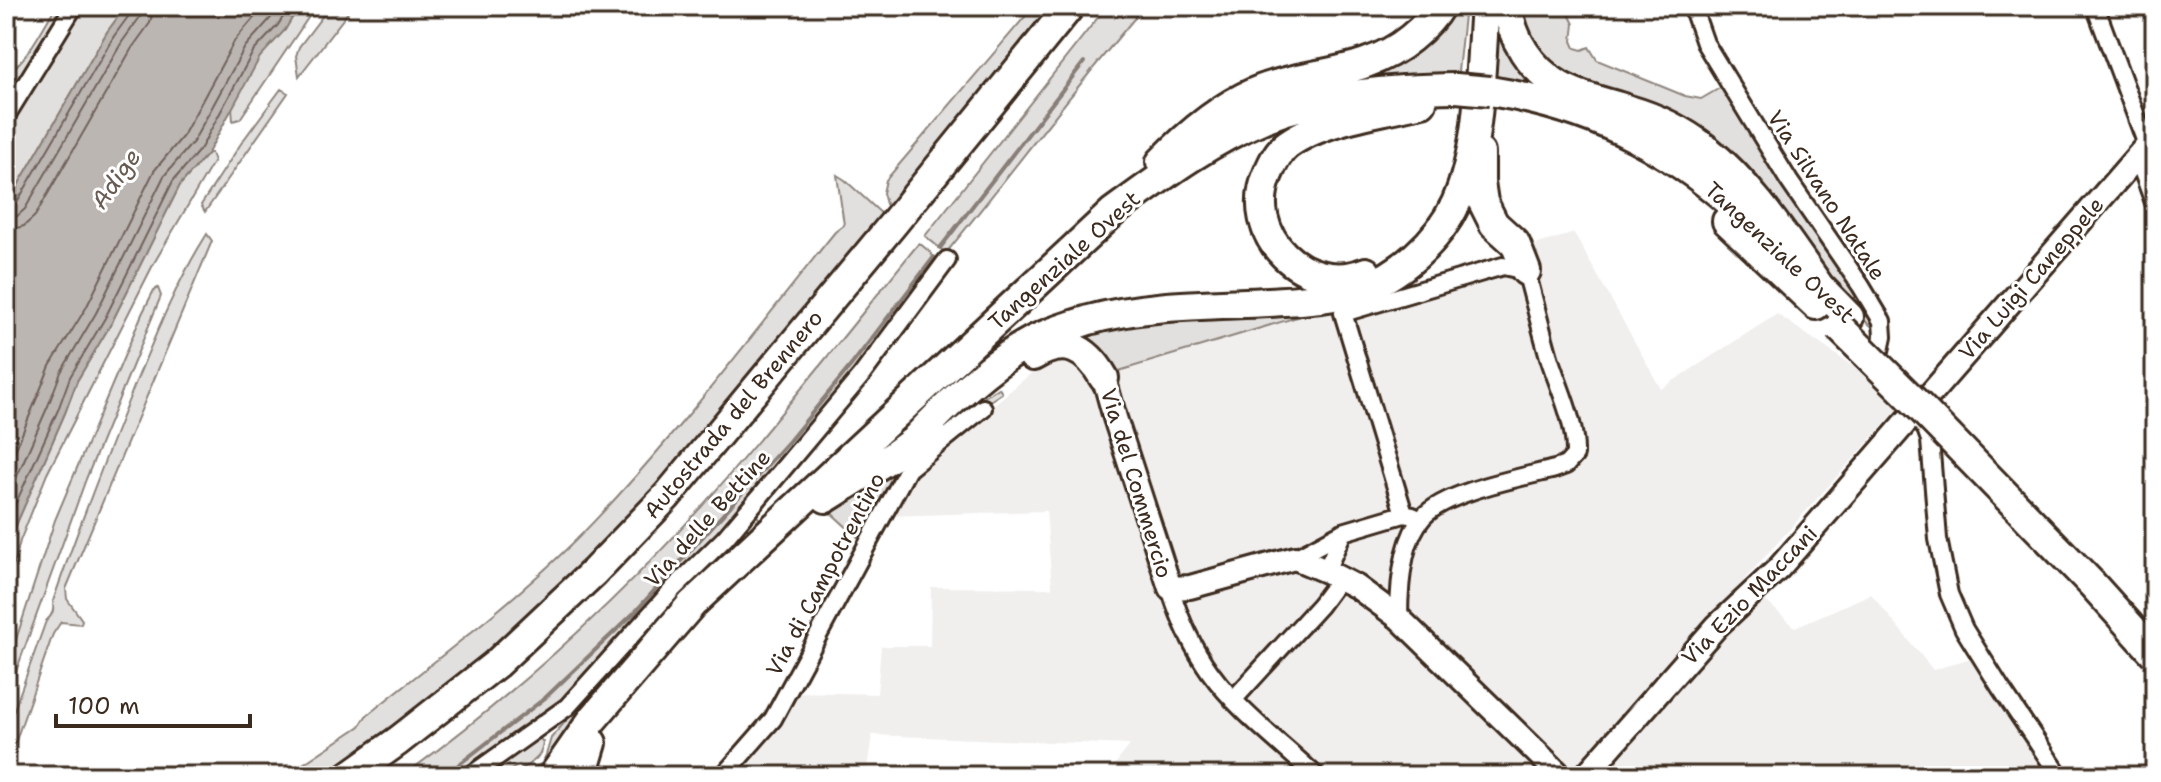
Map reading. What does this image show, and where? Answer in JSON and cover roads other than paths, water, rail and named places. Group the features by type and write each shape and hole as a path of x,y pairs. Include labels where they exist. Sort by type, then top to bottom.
{"highway":[{"name":"Autostrada del Brennero","path":"377,776 509,674 613,577 681,506 905,223 1070,6"},
{"name":"Autostrada del Brennero","path":"349,776 496,664 594,572 667,496 1090,6"},
{"path":"1113,212 1175,147 1215,113 1258,91 1348,69 1386,56 1419,31 1440,6"},
{"path":"1422,102 1323,126 1285,146 1272,163 1261,193 1261,207 1271,239 1284,256 1317,274 1348,277 1380,266 1424,230 1439,208 1453,172 1472,6"},
{"path":"916,438 941,411 1035,339 1124,312 1338,295 1374,284 1414,257 1435,236 1454,206 1465,180 1474,133 1485,6"},
{"path":"1508,6 1512,26 1528,58 1558,85 1678,129 1729,169 1758,202 1819,286"},
{"name":"Tangenziale Ovest","path":"570,776 592,732 692,604 1113,212 1171,169 1223,138 1276,114 1317,102 1386,90 1553,104 1642,139 1680,162 1733,204 1819,286 1844,322 1917,404 2155,654"},
{"name":"Tangenziale Ovest","path":"553,776 724,594 1132,218 1186,178 1237,147 1307,120 1456,95"},
{"name":"Tangenziale Ovest","path":"1490,99 1507,108 1609,141 1662,170 1722,215 1844,322 2082,555 2155,634"},
{"path":"1474,133 1480,149 1483,202 1494,224 1515,243 1526,271"},
{"path":"826,498 893,456 988,385 1048,348 1067,347 1087,354 1104,378"},
{"path":"540,776 565,740 592,732 582,776"}],"street":[{"path":"6,116 74,6"},
{"name":"Via Silvano Natale","path":"1692,6 1705,43 1789,181 1876,309 1883,332 1876,377 1908,410"},
{"path":"2095,6 2147,145 2155,205"},
{"name":"Via Luigi Caneppele","path":"1908,410 2147,145"},
{"name":"Via delle Bettine","path":"470,776 567,707 673,589 725,538 861,376 947,260"},
{"path":"1399,618 1399,587 1406,555 1413,532 1423,517 1442,503 1483,488 1566,465 1575,455 1571,425 1526,271 1503,266 1343,313 1404,514"},
{"name":"Via del Commercio","path":"1104,378 1176,609 1190,638 1209,671 1233,700 1316,776"},
{"name":"Via di Campotrentino","path":"730,775 773,719 908,469 983,408"},
{"path":"1908,410 1926,429 1930,440 1938,539 1949,594 1964,629 2060,776"},
{"name":"Via Ezio Maccani","path":"1585,776 1717,626 1779,568 1908,410"},
{"name":"Via del Commercio","path":"1170,588 1190,587 1295,558 1343,532 1404,514 1423,517"},
{"path":"1233,700 1320,605 1333,574 1343,532"},
{"path":"1295,558 1357,587 1399,618 1561,776"}],"water":[{"name":"Adige","path":"126,6 299,6 285,30 260,57 208,153 180,185 112,322 77,381 6,548 6,206 107,32"}],"waterway":[{"path":"940,248 1084,62"},
{"path":"444,776 545,698 634,613 789,441 934,257"}]}
